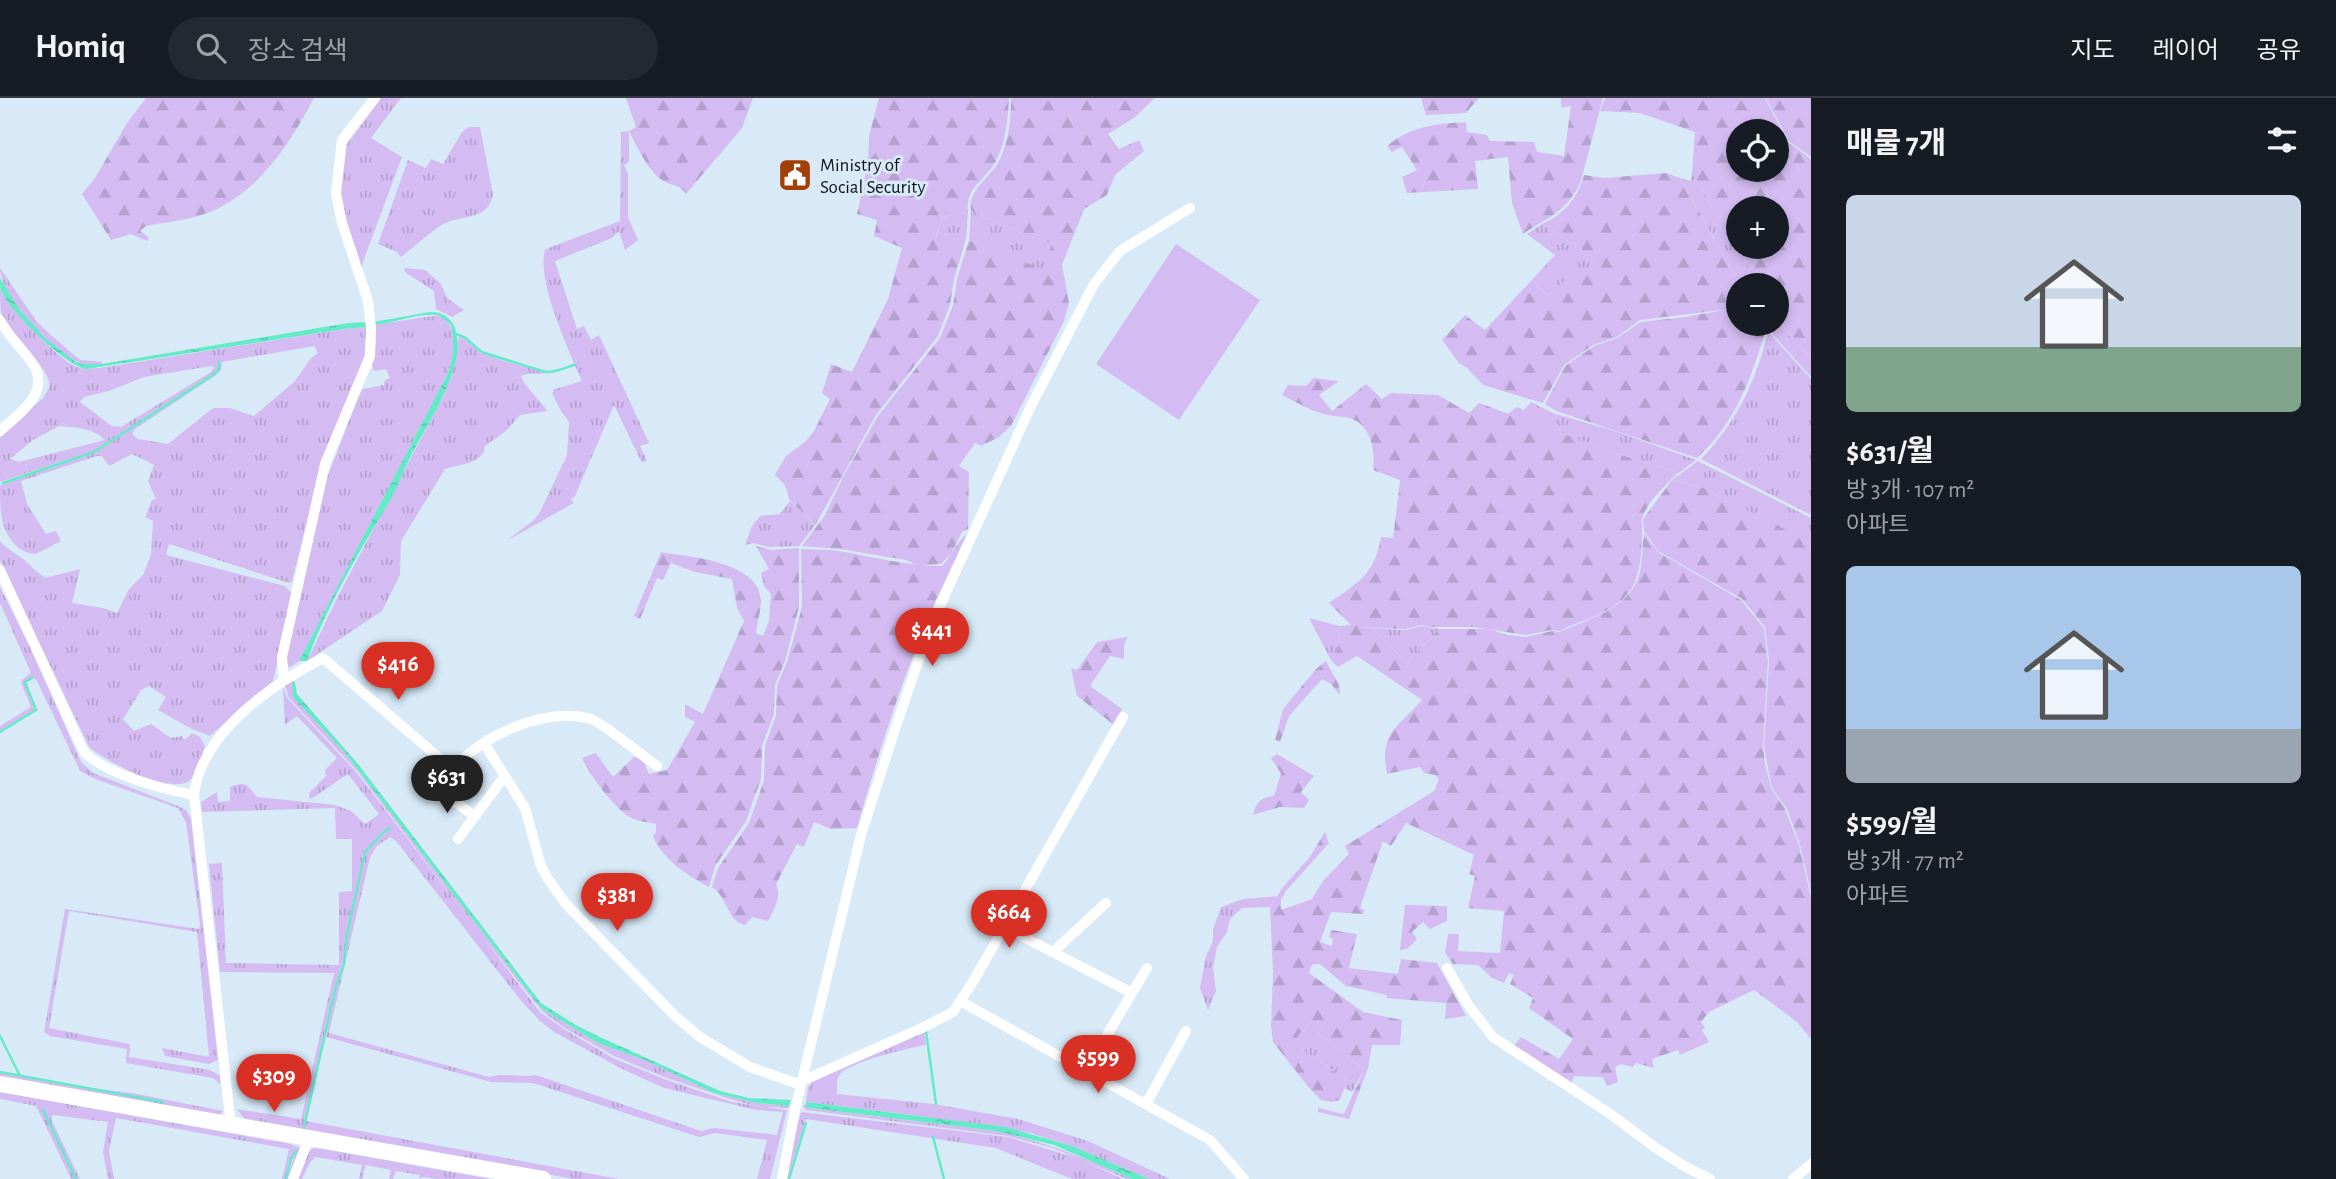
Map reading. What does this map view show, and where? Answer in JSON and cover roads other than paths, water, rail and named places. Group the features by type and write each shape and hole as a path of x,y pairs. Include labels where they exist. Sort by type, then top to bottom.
{"main road":[{"path":"0,1084 543,1179"}],"street":[{"path":"284,680 282,657 325,464 370,356 368,301 342,223 336,193 342,139 375,98"},
{"path":"782,1179 801,1083 861,835 916,666 950,583 1031,406 1094,284 1120,251 1190,208"},
{"path":"0,320 32,362 39,383 36,395 0,431"},
{"path":"0,570 84,752 103,766 141,782 194,796"},
{"path":"231,1126 194,796 201,766 219,738 266,693 323,658 452,769"},
{"path":"475,817 435,793 452,769 484,743 508,730 535,721 564,716 593,720 657,766"},
{"path":"484,743 525,808 548,880 566,904 651,993 710,1043 750,1067 801,1083 954,1012 1123,717"},
{"path":"458,839 504,777"},
{"path":"1053,952 1105,903"},
{"path":"1004,927 1132,993"},
{"path":"1086,1070 1147,968"},
{"path":"1447,968 1469,1006 1493,1037 1609,1113 1656,1148 1710,1179"},
{"path":"960,1001 1210,1140 1244,1179"},
{"path":"1146,1104 1186,1031"},
{"path":"293,1179 309,1138"},
{"path":"1793,1179 1811,1164"}],"water":[{"path":"0,278 19,309 45,338 82,364 102,364 348,323 367,322 367,327 86,369 65,358 25,323 6,299"},
{"path":"430,312 446,317 455,328 457,336 456,360 448,385 392,496 332,602 307,661 299,661 451,363 451,325 439,315 422,315 373,325 373,322"},
{"path":"292,682 295,682 297,694 358,764 541,1003 602,1038 720,1091 749,1098 791,1100 789,1106 757,1103 714,1093 647,1061 598,1043 541,1008 345,753 293,697"},
{"path":"806,1102 1006,1127 1072,1146 1149,1179 1132,1179 1054,1145 996,1131 810,1108 806,1107"}],"waterway":[{"path":"455,334 467,339 482,352 547,372 574,365"},
{"path":"3,483 94,452 213,375 219,369 219,362"},
{"path":"0,732 36,710 25,682 32,678"},
{"path":"304,1127 336,986 344,964 347,935 365,852 390,828"},
{"path":"926,1031 936,1104"},
{"path":"0,1036 19,1074"},
{"path":"0,1072 163,1102"},
{"path":"43,1110 76,1179"},
{"path":"789,1179 806,1123"},
{"path":"933,1137 944,1179"},
{"path":"286,1179 296,1151"}],"place":[{"name":"Ministry of Social Security","path":"795,175"}]}
